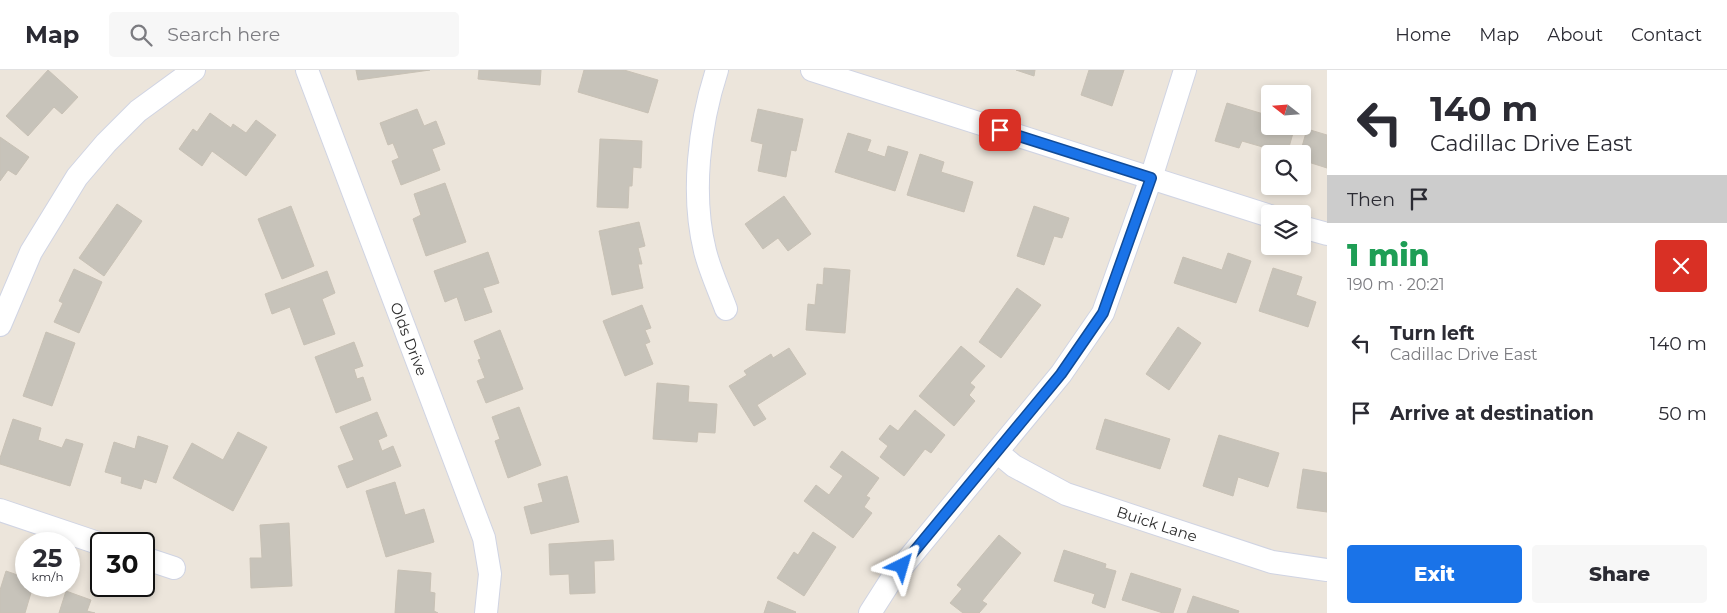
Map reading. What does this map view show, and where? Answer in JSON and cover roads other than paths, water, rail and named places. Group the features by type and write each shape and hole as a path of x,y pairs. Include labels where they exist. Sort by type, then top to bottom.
{"street":[{"path":"0,325 31,252 77,177 106,143 138,111 194,70"},
{"name":"Olds Drive","path":"307,70 484,538 490,574 486,613"},
{"path":"717,70 703,124 696,186 705,251 726,309"},
{"path":"812,70 1261,213"},
{"path":"870,613 890,580 1061,374 1103,313 1151,178 1185,70"},
{"path":"1311,230 1327,234"},
{"name":"Buick Lane","path":"998,452 1014,466 1066,494 1272,562 1327,570"},
{"path":"0,510 90,540"},
{"path":"155,562 174,568"}]}
